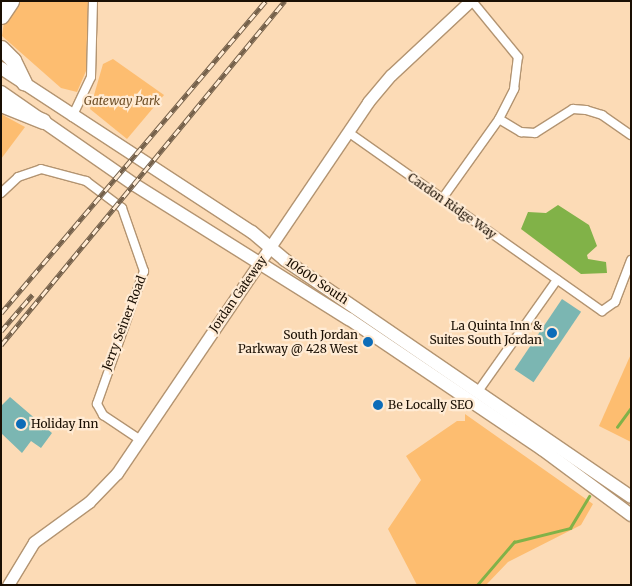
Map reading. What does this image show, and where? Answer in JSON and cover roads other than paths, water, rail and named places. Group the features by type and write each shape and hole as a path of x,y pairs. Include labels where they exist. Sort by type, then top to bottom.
{"highway":[{"path":"1,16 11,1"},
{"path":"1,48 13,60 24,84"},
{"path":"1,104 43,121"}],"main road":[{"name":"Jordan Gateway","path":"8,585 34,542 103,490 348,132 391,75 471,1"},
{"name":"10600 South","path":"1,68 72,117 252,232 270,247 631,497"},
{"name":"10600 South","path":"1,92 135,185 260,262 542,449 631,515"}],"street":[{"path":"72,117 91,77 93,1"},
{"path":"442,199 499,119 514,89 518,56 471,1"},
{"path":"499,119 520,132 535,133 573,109 586,110 602,115 631,135"},
{"name":"Cardon Ridge Way","path":"348,132 557,280 605,311 615,302 631,260"},
{"name":"Jerry Seiner Road","path":"1,193 25,173 49,170 86,181 125,213 144,271 97,404 103,415 139,439"},
{"path":"479,390 557,280"}],"waterway":[{"path":"617,427 631,408"},
{"path":"477,585 514,542 570,528 589,496"}],"railway":[{"path":"1,313 266,1"},
{"path":"1,345 285,1"},
{"path":"1,331 32,295"}],"place":[{"name":"La Quinta Inn & Suites South Jordan","path":"552,333"},
{"name":"South Jordan Parkway @ 428 West","path":"368,342"},
{"name":"Be Locally SEO","path":"378,405"},
{"name":"Holiday Inn","path":"21,424"}],"park label":[{"name":"Gateway Park","path":"122,101"}]}
